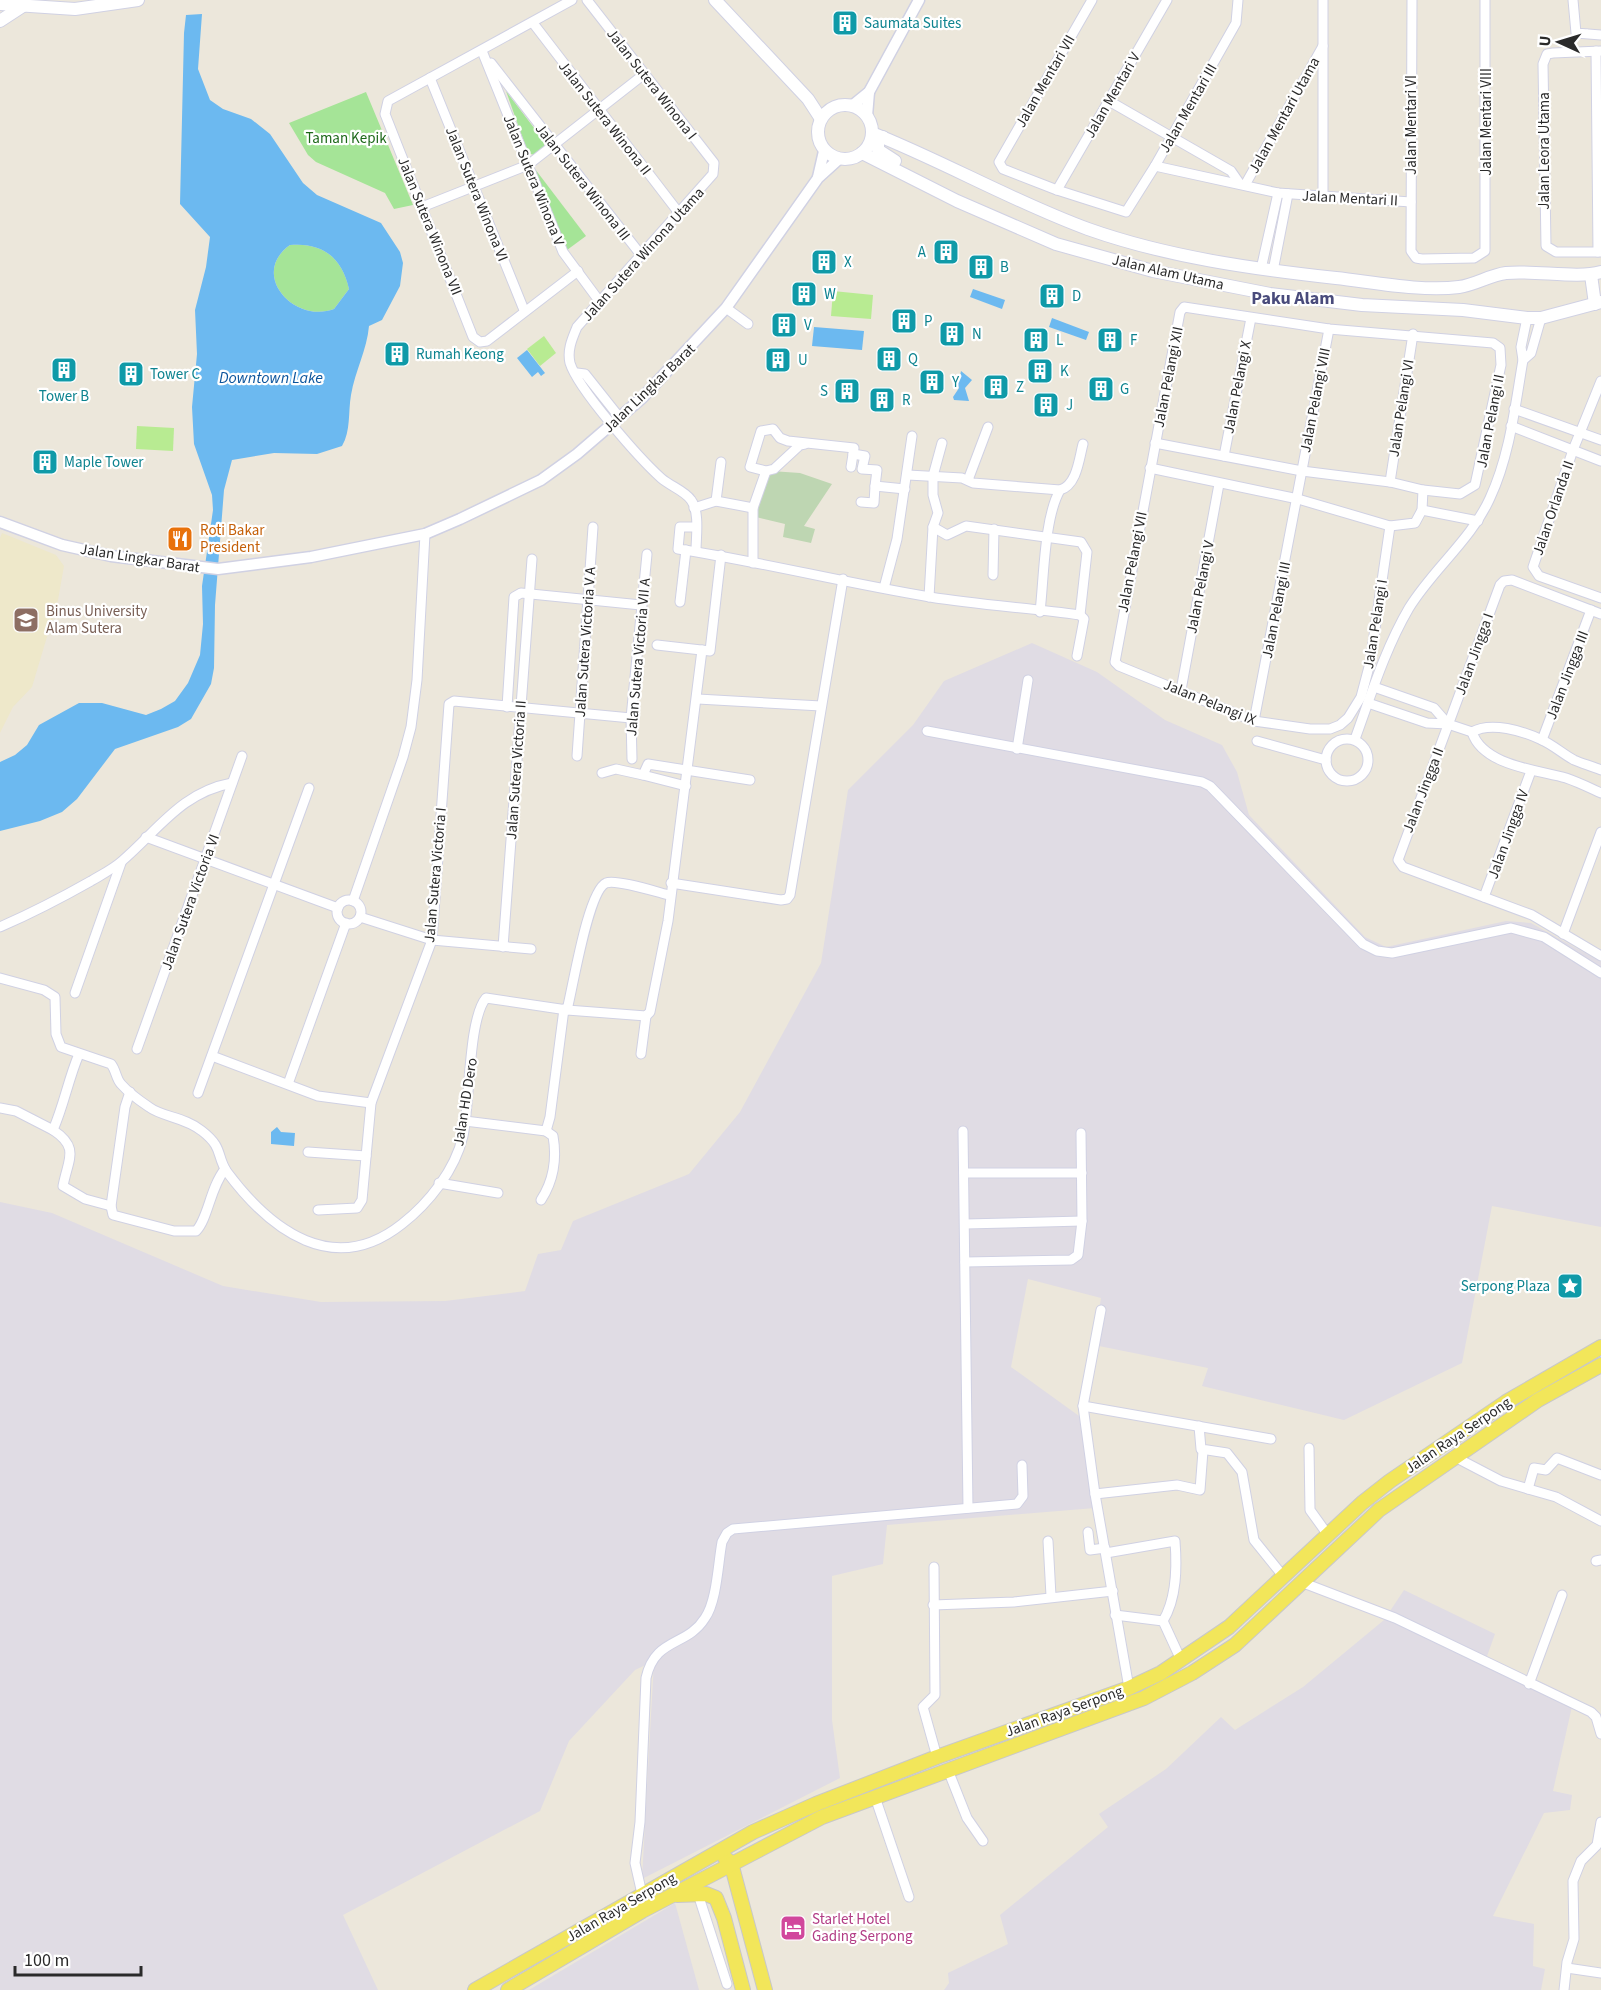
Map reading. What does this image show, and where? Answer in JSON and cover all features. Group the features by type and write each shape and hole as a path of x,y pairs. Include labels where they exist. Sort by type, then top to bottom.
{"main road":[{"path":"0,3 75,9 138,0"},
{"path":"714,0 808,99 821,118"},
{"path":"0,21 23,6"},
{"path":"808,99 834,106 853,105 867,116 877,135 878,150 914,172 923,185"},
{"path":"834,106 821,118 817,129 819,141 825,151 839,159 847,159 862,153 877,135"},
{"name":"Jalan Alam Utama","path":"877,135 1032,206 1096,232 1157,250 1267,270 1381,283 1459,287 1507,273 1596,274"},
{"name":"Jalan Alam Utama","path":"862,153 923,185 1056,244 1153,271 1270,294 1362,305 1463,310 1527,318 1540,318 1598,303"},
{"path":"1153,271 1157,250"},
{"path":"1596,274 1598,303"},
{"path":"1459,287 1463,310"},
{"name":"Jalan Raya Serpong","path":"475,1990 753,1832 816,1804 937,1757 1129,1688 1161,1673 1229,1627 1362,1503 1506,1402 1601,1347"},
{"name":"Jalan Raya Serpong","path":"508,1990 642,1911 730,1863 822,1817 1144,1698 1192,1673 1234,1645 1379,1510 1453,1456 1538,1400 1601,1365"},
{"path":"1429,1454 1438,1467"},
{"path":"710,1855 724,1857 730,1863 765,1990"},
{"path":"674,1895 713,1896 717,1901 743,1990"}],"street":[{"path":"430,78 572,0"},
{"name":"Jalan Sutera Winona I","path":"587,0 643,75 714,163 715,169"},
{"path":"867,116 870,92 919,0"},
{"name":"Jalan Mentari VII","path":"1057,190 1003,169 999,162 1092,0"},
{"name":"Jalan Mentari V","path":"1057,190 1167,0"},
{"name":"Jalan Mentari III","path":"1057,190 1126,212 1172,137 1236,23 1238,0"},
{"name":"Jalan Mentari Utama","path":"1323,0 1323,197"},
{"name":"Jalan Mentari VI","path":"1411,251 1412,0"},
{"name":"Jalan Mentari VIII","path":"1411,251 1416,258 1422,259 1474,258 1485,251 1485,0"},
{"path":"1573,0 1573,29 1581,35 1601,35"},
{"name":"Jalan Sutera Winona II","path":"533,23 679,213"},
{"name":"Jalan Mentari Utama","path":"1242,185 1323,45"},
{"name":"Jalan Sutera Winona III","path":"482,51 641,255"},
{"name":"Jalan Sutera Winona V","path":"482,51 563,252 600,302"},
{"path":"1598,51 1599,252"},
{"name":"Jalan Leora Utama","path":"1598,51 1553,53 1544,59 1544,240 1549,250 1599,252"},
{"path":"422,207 528,165 643,75"},
{"name":"Jalan Sutera Winona VII","path":"430,78 388,101 385,114 473,337 480,342 487,341 525,310"},
{"name":"Jalan Sutera Winona VI","path":"430,78 525,310"},
{"path":"853,105 870,92"},
{"path":"1109,101 1231,171 1242,185"},
{"name":"Jalan Lingkar Barat","path":"818,178 825,151"},
{"name":"Jalan Lingkar Barat","path":"0,522 62,545 85,550 160,564 218,569 293,561 424,534 541,480 578,454 617,421 667,374 726,308 818,178 839,159"},
{"name":"Jalan Mentari II","path":"1155,166 1278,193 1411,202"},
{"name":"Jalan Sutera Winona Utama","path":"694,508 691,500 663,479 617,421 585,374 577,373 571,364 570,342 577,327 679,213 715,169"},
{"path":"1267,270 1278,193"},
{"path":"1267,270 1288,194"},
{"path":"525,310 578,271"},
{"name":"Jalan Pelangi XII","path":"1150,468 1180,312 1189,306 1251,318"},
{"path":"726,308 748,324"},
{"path":"1251,318 1329,329 1413,334"},
{"name":"Jalan Pelangi X","path":"1224,456 1251,318"},
{"path":"1355,740 1389,648 1409,608 1431,577 1478,521 1499,476 1523,360 1521,347 1527,318"},
{"path":"1523,360 1530,353 1540,318"},
{"name":"Jalan Pelangi VIII","path":"1298,499 1329,329"},
{"name":"Jalan Pelangi II","path":"1413,334 1482,341 1493,343 1500,348 1501,365 1479,477 1469,491 1460,494 1423,490"},
{"name":"Jalan Pelangi VI","path":"1390,482 1413,334"},
{"name":"Jalan Orlanda II","path":"1601,381 1573,450 1533,567 1539,576 1601,598"},
{"path":"1514,409 1601,440"},
{"path":"1511,426 1601,461"},
{"path":"969,480 988,427"},
{"path":"807,444 800,445 774,469 766,471 750,467 764,429 773,429 784,440 854,448 851,467"},
{"path":"884,588 897,539 908,476 912,436"},
{"path":"929,597 933,527 938,513 933,495 933,476 942,443"},
{"path":"1150,468 1298,499 1390,526 1415,524 1422,510 1423,490 1390,482 1302,471 1155,443"},
{"path":"908,476 969,480 1023,489 1060,490 1069,486 1073,479 1083,444"},
{"path":"853,454 865,456 862,469 877,470 874,503 861,502"},
{"path":"716,501 721,462"},
{"name":"Jalan Pelangi VII","path":"1114,657 1150,468"},
{"path":"753,563 753,508 766,471"},
{"name":"Jalan Pelangi V","path":"1181,690 1219,484"},
{"path":"875,486 906,489"},
{"path":"1041,612 1048,536 1054,503 1060,490"},
{"name":"Jalan Pelangi III","path":"1254,721 1298,499"},
{"path":"680,602 696,527 694,508 716,501 753,508"},
{"path":"1422,510 1478,521"},
{"path":"933,527 947,536 966,526 1081,542 1086,547 1080,615"},
{"name":"Jalan Pelangi I","path":"1348,718 1360,697 1370,663 1390,526"},
{"name":"Jalan Sutera Victoria V A","path":"577,756 593,527"},
{"path":"696,527 680,527 678,549 721,555 929,597 1080,615 1084,619 1084,625 1077,656"},
{"path":"993,575 994,529"},
{"path":"353,901 383,809 404,757 411,727 417,680 424,534"},
{"name":"Jalan Sutera Victoria VII A","path":"632,759 631,718 647,554"},
{"path":"657,645 710,651 721,555"},
{"name":"Jalan Sutera Victoria II","path":"503,946 532,559"},
{"path":"671,883 787,899 790,895 843,579"},
{"name":"Jalan Jingga I","path":"1448,724 1500,585 1504,580 1512,580 1591,610"},
{"name":"Jalan Sutera Victoria II","path":"507,707 514,597 520,593 530,594"},
{"path":"530,594 641,604"},
{"path":"1591,610 1601,614"},
{"name":"Jalan Jingga III","path":"1542,740 1591,610"},
{"path":"641,1054 646,1016 654,1002 668,921 669,895 698,699 702,650"},
{"name":"Jalan Pelangi IX","path":"1114,657 1119,666 1254,721 1310,729 1330,729 1348,718"},
{"path":"1017,749 1028,680"},
{"path":"1374,687 1434,708 1448,724"},
{"path":"698,699 821,706"},
{"name":"Jalan Sutera Victoria I","path":"318,1210 357,1209 360,1205 371,1103 432,940 447,710 454,701 507,707"},
{"path":"1368,703 1427,723 1448,724 1473,732"},
{"path":"507,707 631,718"},
{"name":"Jalan Jingga II","path":"1448,724 1398,856 1399,864 1484,897"},
{"path":"1473,732 1479,728 1497,728 1542,740 1573,759 1601,770"},
{"path":"927,731 1017,749 1191,778 1210,786 1363,944 1377,951 1392,953 1511,928 1544,937 1601,973"},
{"path":"1473,732 1475,741 1487,752 1531,771 1566,778 1601,793"},
{"path":"1348,738 1361,743 1369,762 1362,775 1349,781 1342,781 1331,773 1326,760 1327,753 1335,742 1348,738"},
{"path":"1257,741 1326,760"},
{"name":"Jalan Sutera Victoria VI","path":"137,1049 242,756"},
{"path":"643,775 646,764 750,780"},
{"path":"603,773 616,769 686,786"},
{"name":"Jalan Jingga IV","path":"1484,897 1531,771"},
{"path":"0,927 42,909 121,862 174,809 194,795 214,786 232,783"},
{"path":"198,1093 309,788"},
{"path":"1563,934 1601,832"},
{"path":"146,837 338,908"},
{"path":"75,993 121,862"},
{"path":"546,1131 565,1009 591,905 601,888 612,882 669,895"},
{"path":"1484,897 1532,915 1601,956"},
{"path":"346,901 353,901 361,909 360,917 354,922 346,923 339,917 338,908 346,901"},
{"path":"360,917 432,940 531,950"},
{"path":"288,1084 346,923"},
{"name":"Jalan HD Dero","path":"0,978 44,990 55,997 57,1041 61,1047 111,1064 119,1083 155,1111 180,1118 202,1130 218,1146 225,1169 258,1207 295,1237 311,1244 332,1247 364,1246 382,1239 424,1204 459,1151 465,1121 475,1035 482,1003 486,998 565,1009"},
{"path":"565,1009 646,1016"},
{"path":"52,1130 65,1101 65,1089 79,1054"},
{"path":"212,1056 318,1096 371,1103"},
{"path":"130,1092 125,1107 111,1213 117,1217 174,1232 192,1233 199,1229 212,1189 225,1169"},
{"path":"0,1108 16,1112 67,1139 71,1150 63,1189 111,1206"},
{"path":"465,1121 546,1131 553,1136 554,1171 552,1180 541,1200"},
{"path":"963,1131 968,1508"},
{"path":"965,1262 1071,1260 1080,1250 1081,1133"},
{"path":"308,1152 366,1156"},
{"path":"964,1173 1082,1173"},
{"path":"439,1183 498,1193"},
{"path":"965,1224 1082,1221"},
{"path":"1101,1310 1083,1406 1095,1494 1129,1688"},
{"path":"1083,1406 1271,1439"},
{"path":"1095,1494 1177,1485 1200,1490 1203,1451 1199,1445 1199,1426"},
{"path":"1309,1448 1310,1510 1328,1535"},
{"path":"1203,1451 1227,1453 1242,1472 1254,1540 1283,1576"},
{"path":"1453,1456 1488,1475 1556,1497 1601,1521"},
{"path":"1528,1489 1534,1468 1546,1470 1557,1458 1601,1475"},
{"path":"642,1894 634,1863 640,1822 646,1678 650,1661 657,1653 698,1627 706,1618 711,1607 722,1542 727,1533 733,1529 968,1508 1021,1501 1022,1465"},
{"path":"1088,1532 1090,1550 1105,1551 1175,1541 1177,1570 1169,1607 1163,1621 1181,1660"},
{"path":"1048,1541 1051,1596"},
{"path":"934,1567 933,1605 937,1657 935,1695 923,1707 937,1757"},
{"path":"1301,1582 1395,1618 1599,1716 1601,1734"},
{"path":"933,1605 971,1605 1113,1591"},
{"path":"1529,1684 1562,1595"},
{"path":"1116,1615 1163,1621"},
{"path":"948,1770 967,1818 983,1841"},
{"path":"875,1797 909,1897"},
{"path":"1564,1990 1574,1940 1573,1881 1581,1861 1597,1845 1601,1822"},
{"path":"698,1894 727,1984"},
{"path":"1567,1968 1601,1973"}],"shaded area":[{"name":"Binus University Alam Sutera","path":"2,533 56,555 64,566 58,600 32,687 13,707 0,733 0,538"},
{"path":"1032,643 1097,672 1165,720 1222,745 1237,772 1249,815 1365,937 1386,947 1506,921 1531,923 1601,962 1601,1227 1492,1206 1462,1363 1344,1420 1202,1386 1208,1368 1094,1345 1101,1298 1028,1279 1011,1367 1086,1421 1095,1508 887,1525 883,1564 832,1576 832,1720 840,1778 642,1879 654,1661 635,1670 569,1741 540,1811 343,1915 378,1990 0,1990 0,1202 52,1213 223,1286 321,1302 445,1301 525,1291 538,1254 561,1250 573,1221 689,1174 740,1112 821,963 848,790 913,725 944,681"},
{"path":"1404,1590 1495,1634 1486,1659 1573,1702 1553,1791 1572,1795 1570,1810 1544,1813 1493,1916 1534,1924 1533,1966 1545,1969 1541,1990 944,1990 949,1983 948,1973 1008,1944 1000,1915 1108,1827 1099,1814 1166,1769 1221,1717 1235,1730 1303,1687 1384,1620"},
{"path":"675,1903 699,1990 529,1990"}],"green space":[{"path":"506,91 544,141 544,147 534,155 528,153"},
{"name":"Taman Kepik","path":"366,92 413,205 394,209 385,193 316,162 308,155 289,123"},
{"path":"535,169 586,236 567,250"},
{"path":"290,245 312,246 321,249 336,261 346,278 349,289 334,309 319,312 304,309 292,303 282,294 275,282 274,269 278,257"},
{"path":"833,291 873,295 871,319 831,316"},
{"path":"544,336 556,353 540,366 527,349"},
{"path":"137,426 174,428 173,451 136,449"},
{"path":"771,471 800,473 832,484 804,526 815,529 811,543 783,537 785,524 756,517 758,501"}],"water":[{"name":"Downtown Lake","path":"202,14 198,69 210,100 223,109 251,119 270,134 303,183 317,195 381,223 400,252 403,263 400,286 382,320 369,326 353,386 348,428 342,446 317,454 274,453 232,460 224,490 215,605 214,668 211,684 191,719 178,727 115,749 77,799 62,812 40,821 0,831 0,762 15,755 27,745 39,725 79,703 102,703 146,715 161,709 175,701 188,683 200,655 203,624 202,586 213,510 212,495 194,444 192,407 197,354 195,310 206,267 210,237 180,204 186,15","holes":["290,245 312,246 329,254 346,278 349,289 334,309 319,312 304,309 292,303 282,294 275,282 274,269 278,257"]},
{"path":"973,289 1005,300 1002,309 970,297"},
{"path":"1052,318 1089,332 1086,340 1049,327"},
{"path":"814,327 864,331 862,350 812,346"},
{"path":"527,350 545,373 541,376 538,372 532,377 517,358"},
{"path":"961,371 972,380 965,388 969,401 954,400 953,397 959,388 954,378 960,376"},
{"path":"277,1127 281,1132 295,1133 294,1146 271,1144 271,1132"}],"place":[{"name":"Saumata Suites","path":"845,23"},
{"name":"A","path":"946,252"},
{"name":"X","path":"824,262"},
{"name":"B","path":"981,267"},
{"name":"W","path":"804,294"},
{"name":"D","path":"1052,296"},
{"name":"P","path":"904,321"},
{"name":"V","path":"784,325"},
{"name":"N","path":"952,334"},
{"name":"L","path":"1036,340"},
{"name":"F","path":"1110,340"},
{"name":"Rumah Keong","path":"397,354"},
{"name":"Q","path":"889,359"},
{"name":"U","path":"778,360"},
{"name":"Tower B","path":"64,370"},
{"name":"K","path":"1040,371"},
{"name":"Tower C","path":"131,374"},
{"name":"Y","path":"932,382"},
{"name":"Z","path":"996,387"},
{"name":"G","path":"1101,389"},
{"name":"S","path":"847,391"},
{"name":"R","path":"882,400"},
{"name":"J","path":"1046,405"},
{"name":"Maple Tower","path":"45,462"},
{"name":"Roti Bakar President","path":"180,539"},
{"name":"Binus University Alam Sutera","path":"26,620"},
{"name":"Serpong Plaza","path":"1570,1286"},
{"name":"Starlet Hotel Gading Serpong","path":"793,1928"}],"district":[{"name":"Paku Alam","path":"1293,298"}]}
